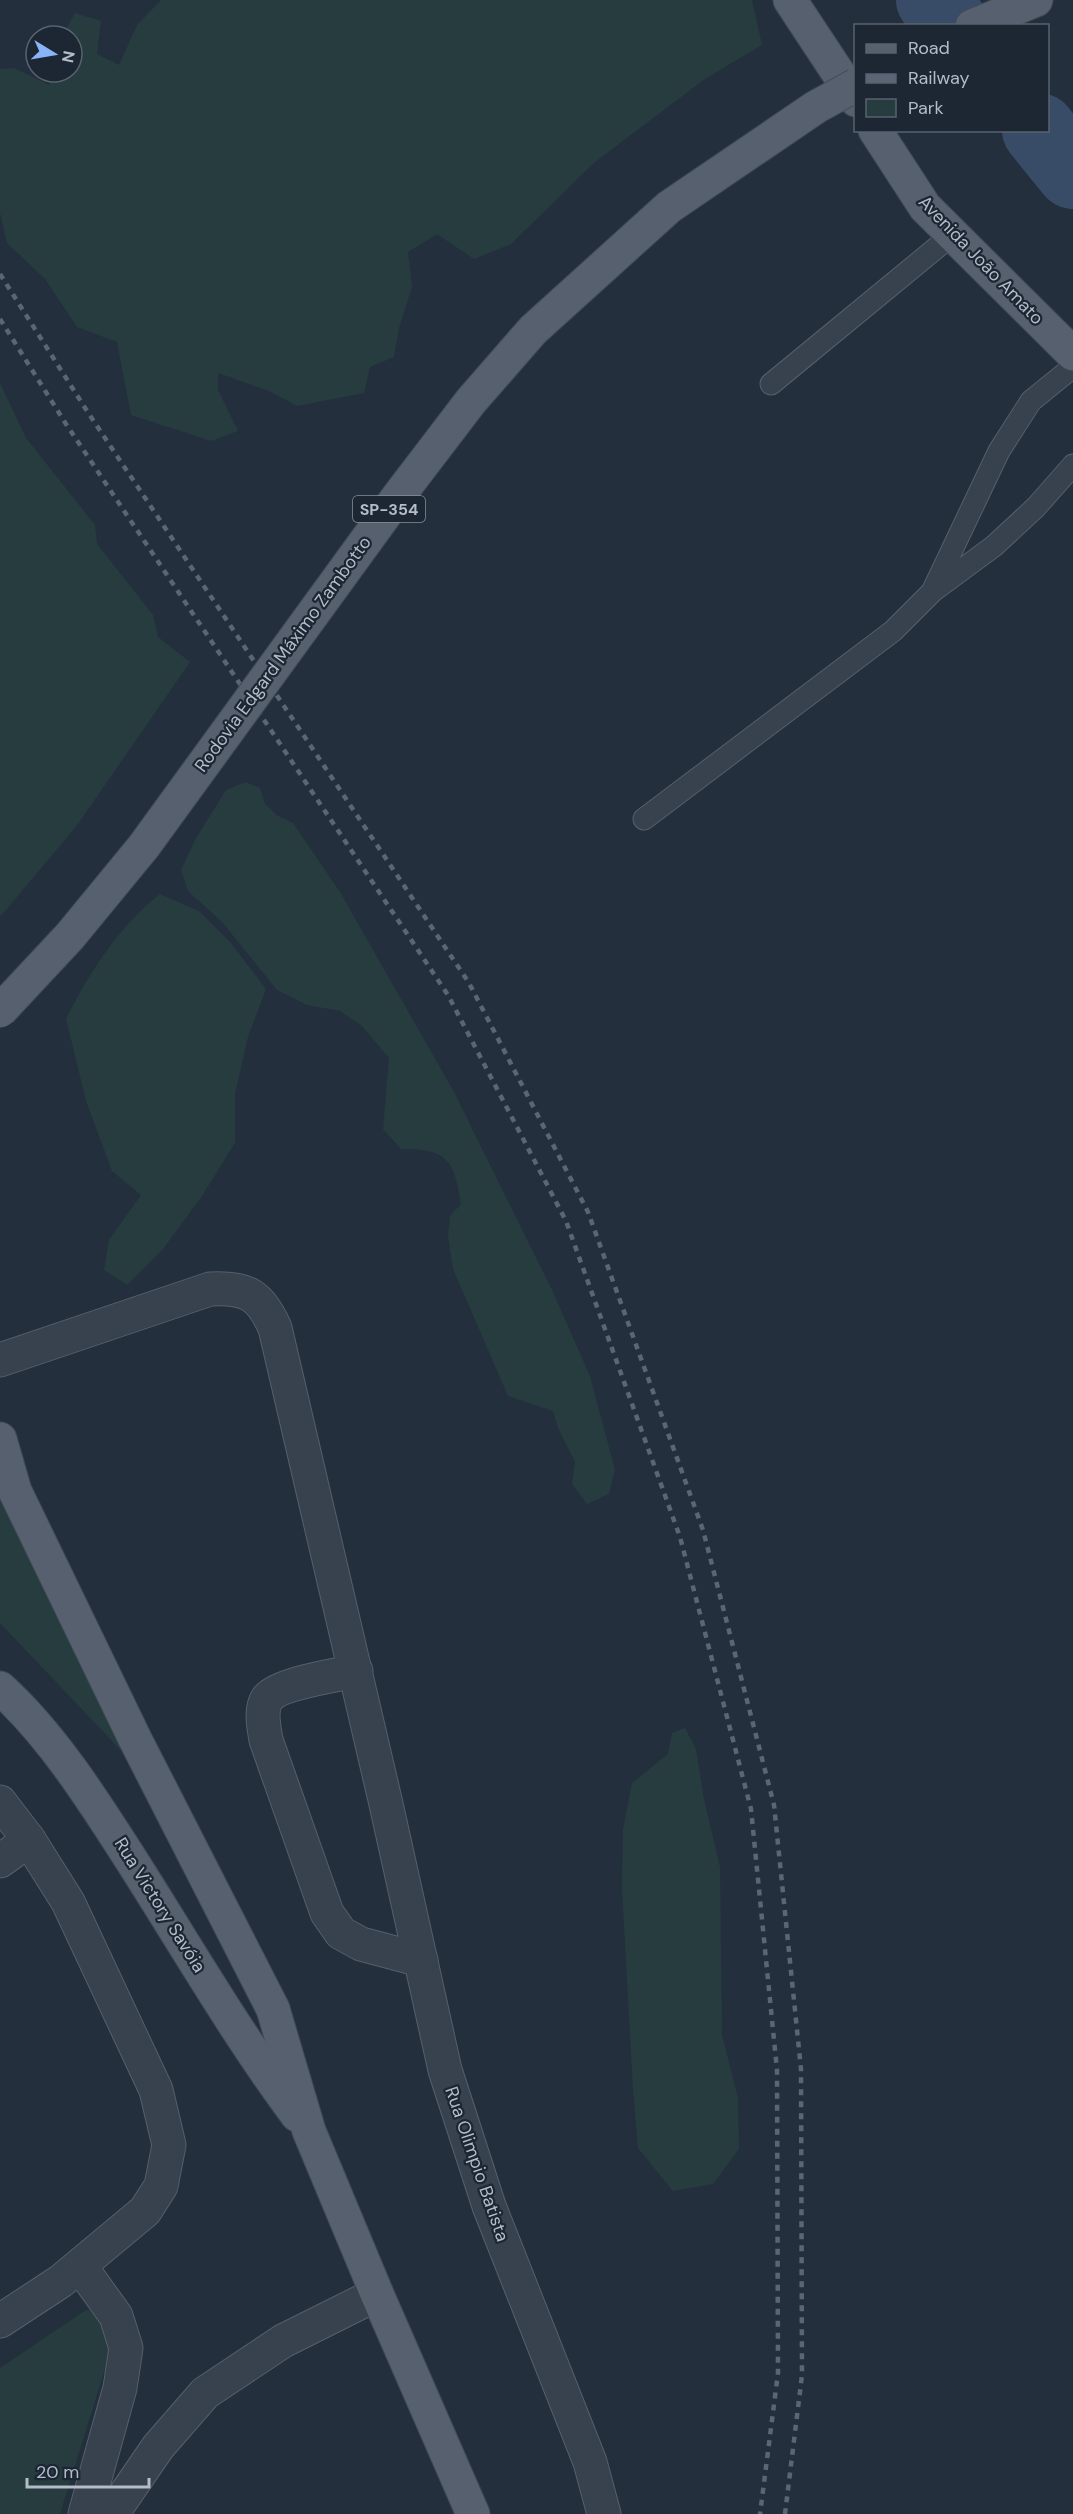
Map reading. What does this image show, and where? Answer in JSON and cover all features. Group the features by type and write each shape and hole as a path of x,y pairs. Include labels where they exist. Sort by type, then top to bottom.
{"main road":[{"path":"790,0 854,98"},
{"path":"977,24 1036,0"},
{"name":"Rodovia Edgard Máximo Zambotto","path":"0,1011 70,936 144,846 464,411 533,330 669,207 816,107 854,86"},
{"name":"Avenida João Amato","path":"876,132 925,207 1073,354"},
{"path":"0,1439 15,1491 135,1739 273,2009 309,2130 377,2295 473,2514"},
{"name":"Rua Victory Savóia","path":"0,1688 21,1707 97,1807 258,2062 309,2130"}],"street":[{"name":"Rua Olimpio Batista","path":"0,1360 210,1289 235,1288 255,1296 268,1311 275,1328 356,1671 445,2070 489,2206 590,2462 604,2514"},
{"path":"356,1671 278,1690 267,1699 263,1716 266,1740 327,1913 341,1933 361,1944 421,1960"},
{"path":"0,1802 29,1840 68,1902 156,2090 169,2145 161,2186 146,2211 80,2266 0,2321"},
{"path":"0,1861 29,1840"},
{"path":"80,2266 116,2316 126,2348 120,2388 85,2514"},
{"path":"112,2514 158,2447 205,2393 283,2341 377,2295"}],"lane":[{"path":"771,384 952,235"},
{"path":"933,591 999,451 1031,401 1073,367"},
{"path":"644,819 894,631 933,591 994,546 1036,507 1073,465"}],"green space":[{"path":"161,0 752,0 762,45 705,79 595,162 511,244 474,259 437,234 408,252 412,287 399,328 394,357 370,367 364,393 297,406 269,391 218,373 218,390 238,431 211,441 131,415 117,342 77,327 45,279 7,243 0,213 0,69 14,68 24,73 24,84 84,84 84,24 69,24 75,13 101,21 97,54 119,65 137,25"},
{"path":"0,383 26,438 95,525 97,544 153,615 158,637 190,662 78,824 0,917"},
{"path":"246,782 260,788 265,804 278,816 293,823 340,892 454,1092 552,1290 590,1376 615,1470 609,1494 587,1504 572,1484 575,1462 558,1428 553,1411 508,1396 453,1269 448,1236 450,1216 461,1204 451,1167 446,1160 429,1151 401,1149 383,1129 389,1058 361,1025 340,1011 307,1005 277,990 222,922 188,891 181,870 196,838 226,790"},
{"path":"160,894 199,911 230,942 266,989 248,1037 235,1094 235,1143 202,1196 163,1249 127,1285 104,1270 109,1240 141,1195 112,1171 86,1101 66,1019 95,968 118,935"},
{"path":"0,1473 133,1763 0,1623"},
{"path":"685,1728 696,1749 704,1799 720,1867 722,2035 738,2098 739,2149 713,2184 673,2191 638,2148 622,1888 623,1829 632,1783 668,1754 672,1733"},
{"path":"86,2310 95,2311 113,2343 60,2514 0,2514 0,2368"}],"waterway":[{"path":"933,0 951,24"},
{"path":"1041,132 1073,172"}],"railway":[{"path":"0,274 87,411 469,983 588,1212 703,1530 774,1805 801,2069 802,2375 785,2514"},
{"path":"0,319 66,424 448,995 566,1221 680,1537 751,1809 777,2070 778,2373 760,2514"}]}
